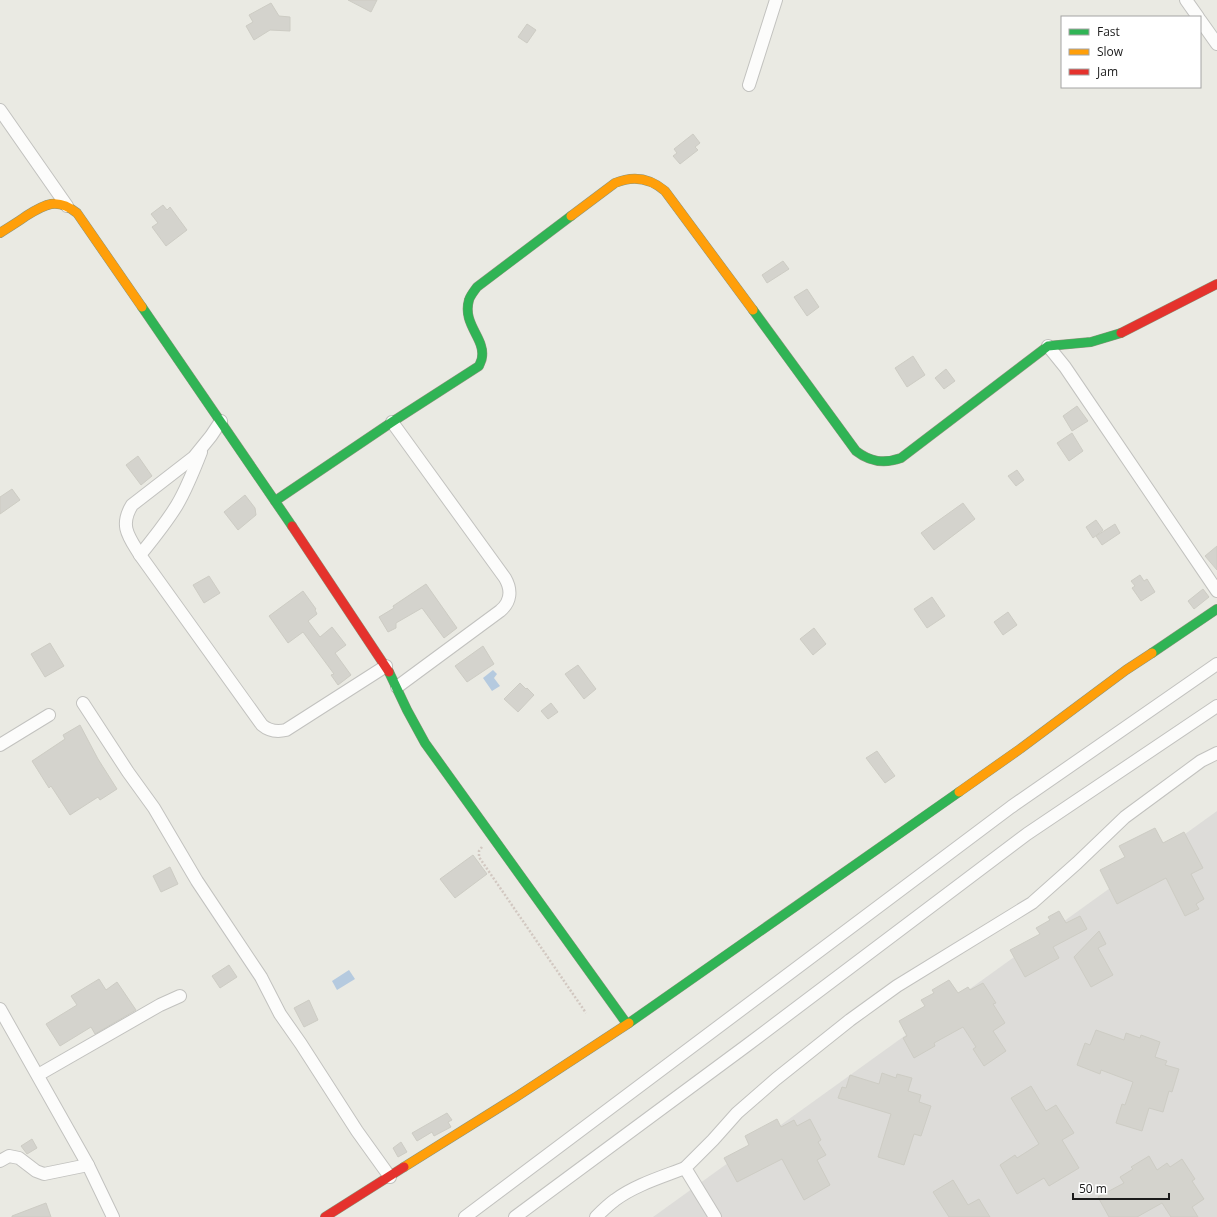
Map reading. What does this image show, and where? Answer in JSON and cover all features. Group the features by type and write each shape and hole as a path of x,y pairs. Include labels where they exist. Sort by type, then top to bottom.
{"street":[{"path":"749,85 776,0"},
{"path":"1186,0 1197,16"},
{"path":"1201,21 1217,44"},
{"path":"0,110 67,206"},
{"path":"275,501 392,422 475,369 481,363 483,354 467,316 468,300 472,292 615,183 629,178 652,181 665,191 856,451 867,459 880,463 887,463 901,458 1048,346 1091,342 1117,336 1217,284"},
{"path":"0,233 44,205 52,203 67,206 80,217 221,421 386,666 425,743 627,1024"},
{"path":"1048,346 1065,366 1217,591"},
{"path":"221,421 203,447 183,466 132,506 126,517 126,529 128,536 140,555 262,725 269,730 278,732 286,730 386,666"},
{"path":"392,422 505,578 510,588 507,603 500,611 397,687"},
{"path":"140,555 166,523 187,486 203,447"},
{"path":"325,1217 516,1097 627,1024 1020,749 1126,670 1217,609"},
{"path":"465,1217 1011,807 1217,664"},
{"path":"83,703 128,772 154,808 197,881 261,977 280,1014 301,1044 356,1131 390,1177"},
{"path":"515,1217 746,1046 1027,834 1217,706"},
{"path":"0,745 49,715"},
{"path":"596,1217 616,1200 631,1190 685,1168 737,1113 776,1079 850,1020 897,986 1032,903 1125,817 1201,761 1217,754"},
{"path":"38,1075 160,1005 180,996"},
{"path":"0,1009 88,1164 113,1217"},
{"path":"0,1161 9,1156 19,1158 36,1171 44,1174 88,1164"},
{"path":"685,1168 715,1217"}],"path":[{"path":"493,839 480,848 479,857 586,1013"}],"shaded area":[{"path":"1217,811 1217,1217 653,1217"}],"water":[{"path":"493,670 497,674 494,678 500,686 492,691 483,678"},
{"path":"349,970 355,979 337,990 332,981"}],"building":[{"path":"348,0 377,0 371,12"},
{"path":"271,3 279,16 290,17 290,31 270,30 254,40 246,26 253,22 249,15"},
{"path":"527,24 536,30 527,43 518,37"},
{"path":"693,134 700,143 695,147 698,150 680,164 673,156 677,153 674,149"},
{"path":"163,205 167,210 170,207 187,230 166,246 152,227 158,223 151,214"},
{"path":"783,261 789,269 767,283 762,275"},
{"path":"807,289 819,307 807,316 794,297"},
{"path":"913,356 925,375 907,387 895,368"},
{"path":"946,369 955,381 944,389 935,378"},
{"path":"1077,406 1088,421 1072,431 1063,416"},
{"path":"1072,433 1083,451 1069,461 1057,443"},
{"path":"138,456 152,476 141,485 126,465"},
{"path":"1017,470 1024,480 1016,486 1008,476"},
{"path":"12,489 20,500 0,514 0,497"},
{"path":"245,495 255,508 256,515 238,530 224,512"},
{"path":"963,503 975,519 934,550 921,533"},
{"path":"1096,520 1103,530 1093,538 1086,527"},
{"path":"1115,524 1120,533 1102,545 1096,536"},
{"path":"1217,546 1217,570 1205,556"},
{"path":"1140,575 1144,581 1147,579 1155,592 1141,601 1132,588 1135,586 1131,581"},
{"path":"209,576 220,593 204,603 193,585"},
{"path":"426,584 457,628 444,638 422,608 396,623 396,628 388,632 379,617 394,608 393,606"},
{"path":"1203,589 1209,597 1194,609 1188,601"},
{"path":"303,591 316,609 317,614 308,621 320,637 332,627 346,645 335,653 351,675 338,685 331,675 334,674 303,632 288,643 269,616"},
{"path":"932,597 945,616 927,628 914,609"},
{"path":"1008,612 1017,625 1003,635 994,622"},
{"path":"814,628 826,644 813,655 800,639"},
{"path":"50,643 64,666 45,677 31,654"},
{"path":"483,646 494,664 467,682 455,666"},
{"path":"578,665 596,689 584,699 565,674"},
{"path":"520,683 534,695 518,712 504,699"},
{"path":"551,703 558,712 548,719 541,711"},
{"path":"80,725 98,759 117,789 100,800 98,797 70,815 51,786 49,788 32,761 65,739 63,735"},
{"path":"877,751 895,776 885,783 866,758"},
{"path":"1155,828 1163,843 1184,832 1203,868 1191,874 1204,899 1196,904 1199,909 1185,916 1166,878 1117,904 1100,870 1125,857 1119,846"},
{"path":"473,855 487,874 455,898 440,879"},
{"path":"170,867 178,884 161,892 153,876"},
{"path":"1059,911 1066,923 1080,916 1087,929 1053,947 1059,958 1025,977 1010,950 1040,934 1036,928 1050,920 1048,917"},
{"path":"1099,931 1106,944 1098,948 1113,975 1091,987 1074,957"},
{"path":"229,965 237,977 220,988 212,976"},
{"path":"99,979 106,990 117,982 136,1010 95,1034 91,1027 60,1046 46,1024 77,1005 71,996"},
{"path":"949,980 958,993 968,987 970,990 983,983 996,1003 993,1004 1005,1023 993,1031 1006,1051 984,1066 973,1049 976,1047 963,1027 934,1043 935,1046 914,1058 903,1038 907,1036 899,1021 925,1006 921,1000 934,993 932,990"},
{"path":"309,1000 318,1020 304,1027 294,1008"},
{"path":"1096,1030 1124,1040 1126,1033 1140,1038 1141,1035 1160,1042 1155,1057 1167,1061 1165,1065 1179,1069 1172,1092 1169,1091 1163,1112 1149,1108 1142,1131 1116,1123 1122,1104 1125,1105 1133,1082 1101,1070 1100,1074 1077,1065 1085,1043 1090,1045"},
{"path":"882,1073 896,1078 897,1074 912,1078 908,1091 921,1095 919,1102 931,1106 921,1136 914,1134 904,1165 878,1157 891,1114 838,1098 842,1087 846,1088 850,1075 879,1084"},
{"path":"1031,1086 1046,1111 1056,1105 1074,1133 1062,1140 1079,1168 1049,1186 1044,1178 1017,1194 1000,1165 1015,1155 1017,1158 1039,1144 1011,1098"},
{"path":"447,1113 452,1120 448,1122 451,1127 434,1136 432,1132 417,1141 412,1133"},
{"path":"777,1119 781,1127 794,1120 797,1126 810,1119 821,1140 818,1142 826,1155 817,1160 830,1185 804,1200 782,1159 737,1182 724,1158 749,1145 745,1136"},
{"path":"32,1139 37,1148 27,1154 21,1146"},
{"path":"401,1142 407,1152 398,1157 393,1148"},
{"path":"1149,1156 1157,1170 1167,1163 1170,1167 1182,1159 1195,1179 1192,1181 1204,1199 1192,1207 1198,1217 1171,1217 1162,1203 1137,1217 1109,1217 1098,1197 1124,1183 1120,1177 1133,1169 1131,1167"},
{"path":"953,1180 968,1205 979,1199 990,1217 949,1217 933,1192"},
{"path":"46,1203 51,1217 12,1217 12,1216"}],"traffic: fast":[{"path":"275,501 392,422 479,366 482,358 482,350 468,316 469,300 471,295 477,287 571,216"},
{"path":"142,307 292,526"},
{"path":"753,310 856,451 867,458 877,461 889,461 901,458 1048,346 1091,342 1121,333"},
{"path":"1152,653 1217,609"},
{"path":"389,672 425,743 627,1024"},
{"path":"629,1023 959,792"}],"traffic: slow":[{"path":"571,216 615,183 629,179 642,179 654,183 665,191 753,310"},
{"path":"0,233 39,208 51,204 63,205 70,208 77,213 142,307"},
{"path":"959,792 1020,749 1126,670 1152,653"},
{"path":"404,1167 516,1097 629,1023"}],"traffic: jam":[{"path":"1121,333 1217,284"},
{"path":"292,526 389,672"},
{"path":"325,1217 404,1167"}]}
